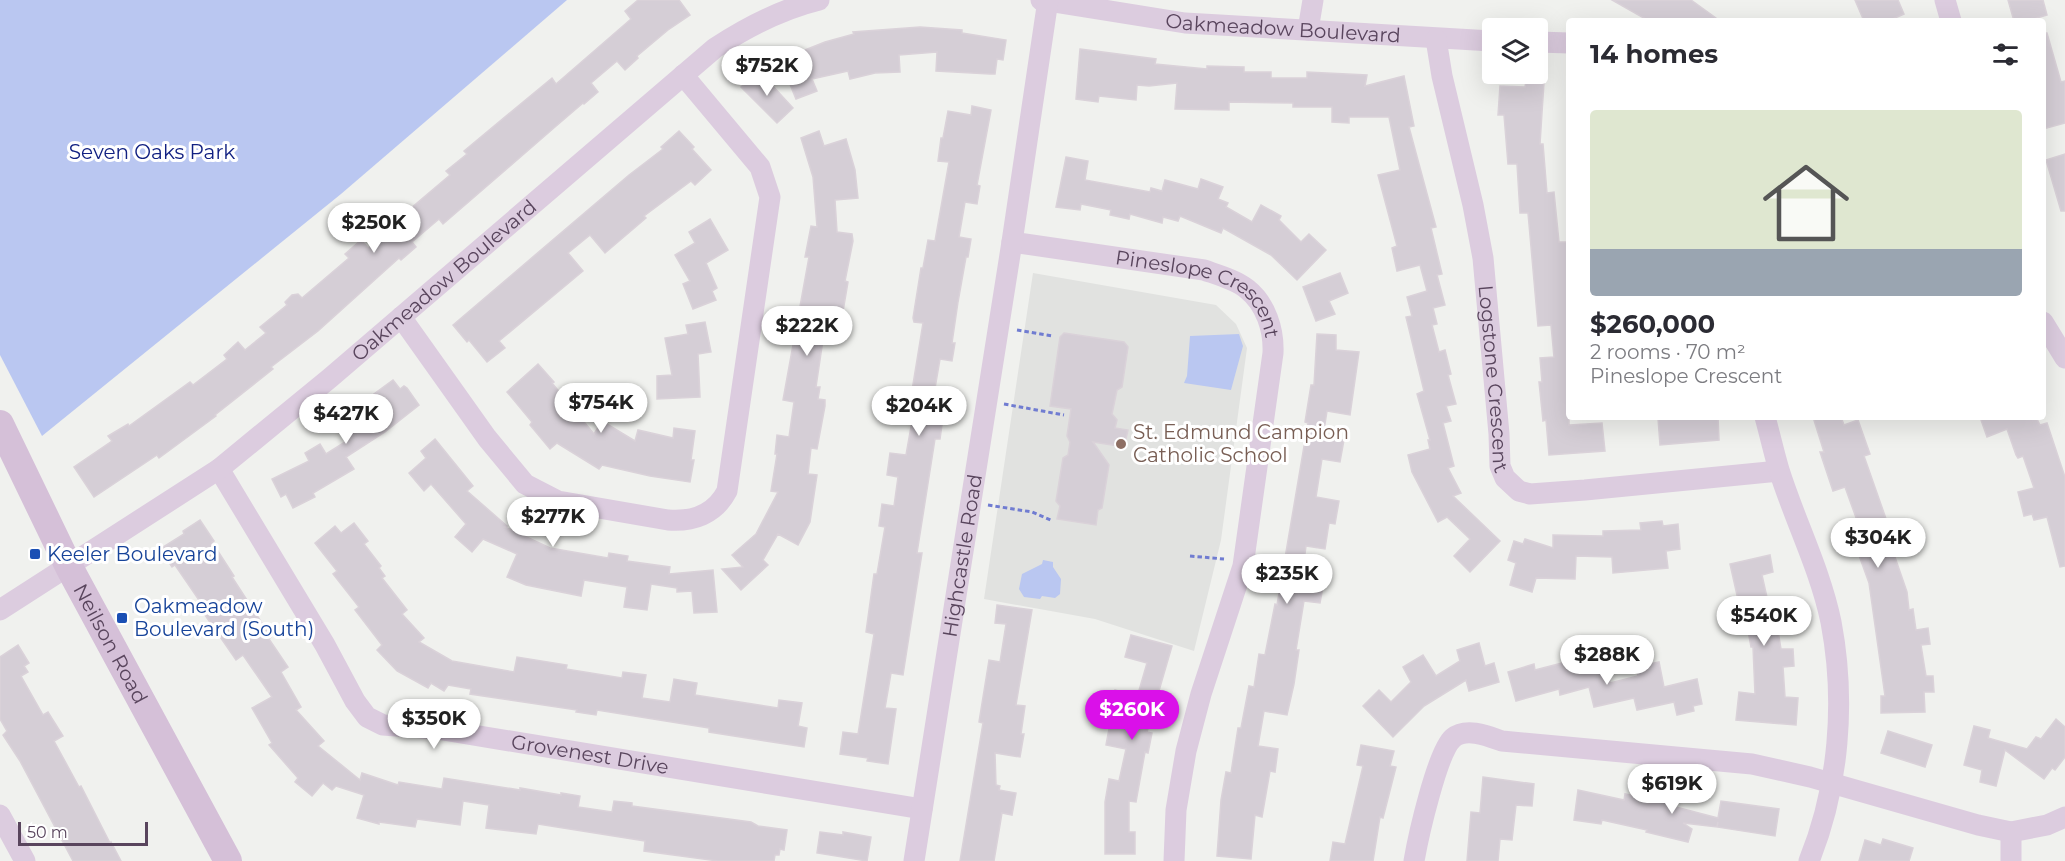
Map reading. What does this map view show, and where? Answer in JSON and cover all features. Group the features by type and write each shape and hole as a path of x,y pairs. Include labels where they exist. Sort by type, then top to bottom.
{"main road":[{"name":"Neilson Road","path":"0,424 69,567 228,861"}],"street":[{"name":"Oakmeadow Boulevard","path":"69,567 219,469 401,317 715,48 740,32 797,6 819,0"},
{"name":"Oakmeadow Boulevard","path":"1046,0 1185,23 1482,41"},
{"name":"Highcastle Road","path":"914,861 999,327 1046,0"},
{"path":"1308,30 1313,0"},
{"path":"1946,0 1950,18"},
{"name":"Logstone Crescent","path":"1436,39 1442,76 1484,258 1500,466 1505,478 1519,491 1530,494 1779,471"},
{"path":"1548,42 1566,43"},
{"path":"401,317 487,438 525,484 558,501 668,520 682,521 702,517 721,503 727,491 770,196 760,167 683,75"},
{"name":"Pineslope Crescent","path":"1012,242 1204,270 1247,289 1267,314 1274,341 1274,353 1244,561 1201,694 1186,751 1176,810 1174,861"},
{"path":"2046,327 2065,358"},
{"path":"1766,420 1779,471 1816,570 1830,622 1837,665 1838,703 1833,783 1809,861"},
{"name":"Grovenest Drive","path":"219,469 325,645 355,702 367,717 383,725 437,729 922,809"},
{"path":"0,610 69,567"},
{"path":"1414,861 1424,815 1442,756 1455,736 1471,733 1502,741 1752,764 1833,783 1978,825 2011,832 2047,825 2065,817"},
{"path":"0,815 25,861"},
{"path":"2010,861 2011,832"}],"path":[{"path":"999,327 1053,336"},
{"path":"987,401 1064,415"},
{"path":"971,502 1032,512 1053,521"},
{"path":"1190,556 1244,561"}],"shaded area":[{"name":"St. Edmund Campion Catholic School","path":"1033,273 1216,305 1236,324 1247,348 1221,540 1194,651 1095,619 984,599"}],"green space":[{"name":"Seven Oaks Park","path":"0,0 567,0 341,194 42,436 0,355"},
{"path":"1239,334 1243,346 1231,390 1184,383 1187,376 1190,336"},
{"path":"1043,560 1053,562 1053,567 1061,579 1060,594 1055,598 1024,597 1019,589 1022,574 1042,564"}],"building":[{"path":"638,0 679,0 690,15 637,56 638,58 625,70 617,61 591,83 598,92 443,224 439,219 412,242 416,247 401,260 399,258 318,331 271,367 273,369 216,416 159,458 157,455 94,497 74,467 112,441 108,436 128,424 129,426 190,382 193,385 227,359 224,355 238,342 245,350 266,333 260,327 287,305 285,302 292,295 298,294 302,298 349,258 345,254 361,240 368,248 450,175 446,171 467,154 464,151 552,78 556,84 631,19 625,11"},
{"path":"1612,0 1691,0 1716,18 1644,18"},
{"path":"1855,0 1898,0 1904,14 1895,18 1863,18"},
{"path":"2008,0 2043,0 2047,15 2037,18 2013,18"},
{"path":"920,27 962,30 962,33 1006,40 1003,60 997,59 995,74 990,74 936,71 937,52 899,55 900,72 875,73 850,79 848,71 812,79 817,91 796,99 780,60 825,42 854,34 853,32"},
{"path":"2046,33 2061,82 2065,81 2065,123 2046,128"},
{"path":"1080,49 1156,59 1155,64 1207,69 1207,66 1244,67 1244,72 1271,72 1271,78 1307,78 1307,72 1367,75 1365,86 1404,76 1414,126 1409,127 1436,227 1431,228 1442,274 1437,275 1445,305 1433,308 1437,324 1432,325 1439,352 1445,350 1451,374 1448,375 1456,404 1446,406 1451,421 1443,423 1454,466 1448,468 1461,493 1453,496 1500,541 1470,572 1454,556 1470,539 1447,517 1438,522 1412,472 1408,455 1430,449 1428,440 1430,440 1417,394 1424,391 1406,317 1412,316 1407,297 1427,291 1420,265 1397,271 1392,248 1397,246 1378,175 1400,170 1389,117 1349,117 1349,123 1332,122 1332,107 1293,107 1293,103 1229,102 1229,110 1175,109 1177,83 1137,85 1136,100 1099,96 1098,102 1076,99"},
{"path":"759,71 793,108 777,123 741,87"},
{"path":"1526,84 1544,84 1540,144 1543,144 1547,193 1554,192 1559,242 1566,242 1566,420 1569,420 1569,425 1602,423 1605,451 1549,455 1539,382 1542,382 1540,358 1554,357 1551,325 1538,326 1528,213 1520,213 1517,164 1508,164 1504,115 1498,115 1500,86 1525,87"},
{"path":"972,106 991,110 977,185 980,186 977,204 965,202 959,237 971,239 958,302 952,343 955,343 952,361 940,359 934,394 946,396 940,439 935,439 917,553 922,553 903,675 891,673 885,708 896,709 888,764 867,761 868,758 840,754 843,732 858,734 874,634 866,632 874,574 877,574 885,527 879,526 882,504 894,506 898,477 887,475 890,453 906,455 914,410 909,409 923,323 914,322 913,318 928,240 935,241 949,162 938,161 941,138 943,138 948,111 971,115"},
{"path":"679,131 711,170 695,185 691,181 644,216 646,218 605,253 590,235 568,253 583,271 499,341 505,348 487,362 453,325 629,175 663,149 661,147"},
{"path":"819,131 824,146 846,139 855,170 858,198 835,200 837,232 852,234 853,241 845,281 848,282 839,335 824,333 816,387 820,387 818,399 825,400 825,406 817,449 811,448 808,474 817,475 810,522 798,545 778,534 763,560 768,565 741,590 722,569 743,567 732,555 756,534 778,492 771,491 777,454 775,454 777,435 789,437 794,402 783,400 809,257 805,257 811,226 817,227 813,177 801,138"},
{"path":"2065,154 2065,211 2061,211 2046,160"},
{"path":"1066,157 1088,161 1085,180 1150,192 1151,188 1162,191 1165,180 1198,189 1201,179 1223,187 1218,199 1228,203 1226,207 1252,222 1261,205 1281,216 1279,220 1301,242 1309,234 1326,250 1297,280 1271,255 1223,228 1221,233 1180,216 1178,221 1163,217 1162,223 1130,214 1129,219 1110,215 1111,210 1081,204 1080,210 1056,207"},
{"path":"710,219 728,250 706,263 717,288 712,291 716,300 693,309 683,284 690,281 675,255 695,243 689,232"},
{"path":"1340,273 1348,293 1329,301 1335,314 1316,321 1303,287"},
{"path":"705,322 711,352 698,354 700,397 657,399 657,376 672,375 665,338 688,334 686,325"},
{"path":"1064,333 1124,342 1128,347 1122,387 1117,390 1112,414 1117,420 1115,428 1128,430 1124,447 1093,442 1109,465 1102,508 1098,510 1096,525 1057,519 1060,506 1056,501 1063,458 1068,455 1070,442 1067,436 1071,409 1050,406 1060,337"},
{"path":"1317,334 1336,335 1336,350 1359,352 1350,415 1327,411 1323,437 1344,440 1340,462 1322,459 1316,497 1339,501 1335,524 1329,523 1325,549 1306,546 1302,577 1324,581 1320,603 1304,601 1296,650 1299,650 1294,684 1287,715 1264,711 1258,746 1278,749 1275,772 1270,771 1262,817 1255,815 1251,859 1217,856 1221,800 1226,772 1231,773 1238,728 1241,728 1249,686 1254,687 1259,654 1265,655 1275,604 1277,605 1308,423 1305,422 1311,385 1314,385"},
{"path":"538,364 594,434 602,421 635,441 638,430 673,438 674,428 695,431 691,460 694,460 690,482 602,465 599,469 557,443 550,449 530,425 532,422 507,392"},
{"path":"393,380 400,389 404,386 407,388 419,405 385,432 346,457 354,469 313,493 315,497 293,508 286,494 281,497 272,479 309,461 305,453 320,444 326,454 350,439 344,431 357,423 351,414 376,397 374,394"},
{"path":"1658,420 1718,420 1719,440 1660,445"},
{"path":"1814,420 1842,420 1844,425 1858,420 1870,454 1864,456 1891,533 1887,534 1907,592 1909,610 1913,609 1916,630 1928,628 1930,644 1921,645 1926,676 1933,676 1934,692 1924,692 1925,712 1881,713 1881,696 1885,696 1869,583 1848,530 1859,526 1845,487 1833,491 1820,452 1824,452"},
{"path":"1981,420 2038,420 2040,425 2047,423 2065,477 2065,566 2060,567 2047,517 2034,520 2032,514 2024,516 2018,492 2034,488 2023,456 2018,458 2016,455 2007,429 1987,437"},
{"path":"435,439 473,486 467,491 507,526 505,527 550,548 608,558 609,553 628,556 627,561 670,567 669,574 713,570 717,612 694,613 692,591 677,592 677,588 651,584 647,610 624,607 627,587 584,580 581,596 526,585 507,577 517,554 483,539 472,552 455,537 466,524 431,484 424,491 409,473 426,458 421,451"},
{"path":"200,520 234,576 232,577 271,637 269,639 288,667 281,672 301,707 296,710 324,741 318,746 360,780 362,773 398,785 399,782 442,789 444,778 520,790 520,788 580,796 578,807 612,812 614,801 632,803 632,806 751,822 758,826 787,830 784,850 780,849 774,861 718,861 644,851 645,841 538,824 536,834 486,828 489,805 463,801 460,825 417,819 415,827 379,822 379,824 357,818 364,795 336,786 332,790 323,783 312,796 295,782 298,778 269,745 272,743 252,708 272,697 243,655 236,660 198,605 201,603 175,565 172,567 160,549 184,534 183,531"},
{"path":"1662,521 1663,526 1678,524 1680,549 1666,551 1668,568 1613,573 1612,557 1576,556 1575,579 1536,578 1532,592 1510,585 1516,563 1508,560 1514,541 1523,544 1525,539 1553,548 1553,535 1603,536 1603,531 1641,530 1640,523"},
{"path":"354,523 368,541 364,544 381,566 379,568 385,576 382,578 407,610 402,614 424,638 419,642 452,661 514,672 517,657 567,665 566,669 622,678 623,672 646,675 642,698 670,702 674,679 697,683 695,695 778,708 779,700 802,703 798,726 807,728 804,747 709,732 709,728 597,710 596,715 576,712 577,710 470,694 471,689 448,685 444,691 431,683 428,688 397,671 377,650 382,645 355,610 359,607 333,574 337,571 315,543 335,526 341,533"},
{"path":"1770,555 1773,572 1762,575 1768,602 1784,600 1787,617 1776,619 1781,649 1793,649 1794,666 1783,667 1785,697 1798,698 1796,725 1736,720 1739,692 1755,694 1753,647 1751,647 1743,603 1739,604 1730,564"},
{"path":"997,605 1032,610 1016,705 1025,706 1020,757 995,753 996,785 1000,786 999,790 1016,793 1012,815 1002,813 994,861 960,861 983,723 979,722 989,660 1000,662 1006,624 995,623"},
{"path":"1131,635 1172,646 1147,732 1152,733 1148,753 1145,752 1136,802 1129,801 1129,832 1135,832 1135,854 1105,854 1105,802 1109,779 1119,781 1126,749 1106,745 1112,713 1108,712 1115,690 1132,695 1133,692 1138,694 1147,663 1125,657"},
{"path":"1479,643 1485,666 1494,663 1499,682 1469,691 1466,680 1424,706 1393,737 1363,706 1379,690 1391,702 1411,682 1403,667 1423,655 1436,676 1460,661 1457,650"},
{"path":"18,645 29,663 24,666 28,672 21,676 43,715 48,712 63,736 54,741 121,861 73,861 20,761 3,735 7,731 0,719 0,657"},
{"path":"1570,661 1573,671 1605,664 1610,683 1638,676 1636,667 1659,662 1664,687 1697,679 1702,704 1693,706 1694,711 1677,715 1674,702 1637,710 1634,698 1594,707 1589,687 1560,695 1559,689 1516,701 1508,672 1534,664 1535,670"},
{"path":"2056,719 2065,727 2065,757 2055,770 2052,768 2044,779 2005,750 1996,786 1980,782 1982,770 1964,765 1974,726 1990,730 1988,738 2027,749 2036,737 2041,739"},
{"path":"1888,731 1932,745 1925,767 1881,753"},
{"path":"1361,745 1394,751 1390,766 1396,767 1383,818 1380,817 1373,861 1330,861 1333,842 1345,844 1363,766 1357,765"},
{"path":"1483,777 1534,784 1532,806 1516,805 1512,840 1500,839 1498,861 1467,861 1471,812 1480,813"},
{"path":"1578,790 1624,800 1625,794 1655,800 1656,796 1674,800 1672,806 1718,818 1721,801 1779,809 1775,836 1683,823 1692,829 1688,842 1602,820 1601,824 1574,820"},
{"path":"820,832 843,835 843,832 871,837 867,861 817,853"},
{"path":"1883,839 1913,848 1909,861 1859,861 1865,840 1881,845"}],"place":[{"name":"St. Edmund Campion Catholic School","path":"1121,444"},
{"name":"Keeler Boulevard","path":"35,554"},
{"name":"Oakmeadow Boulevard (South)","path":"122,618"}]}
